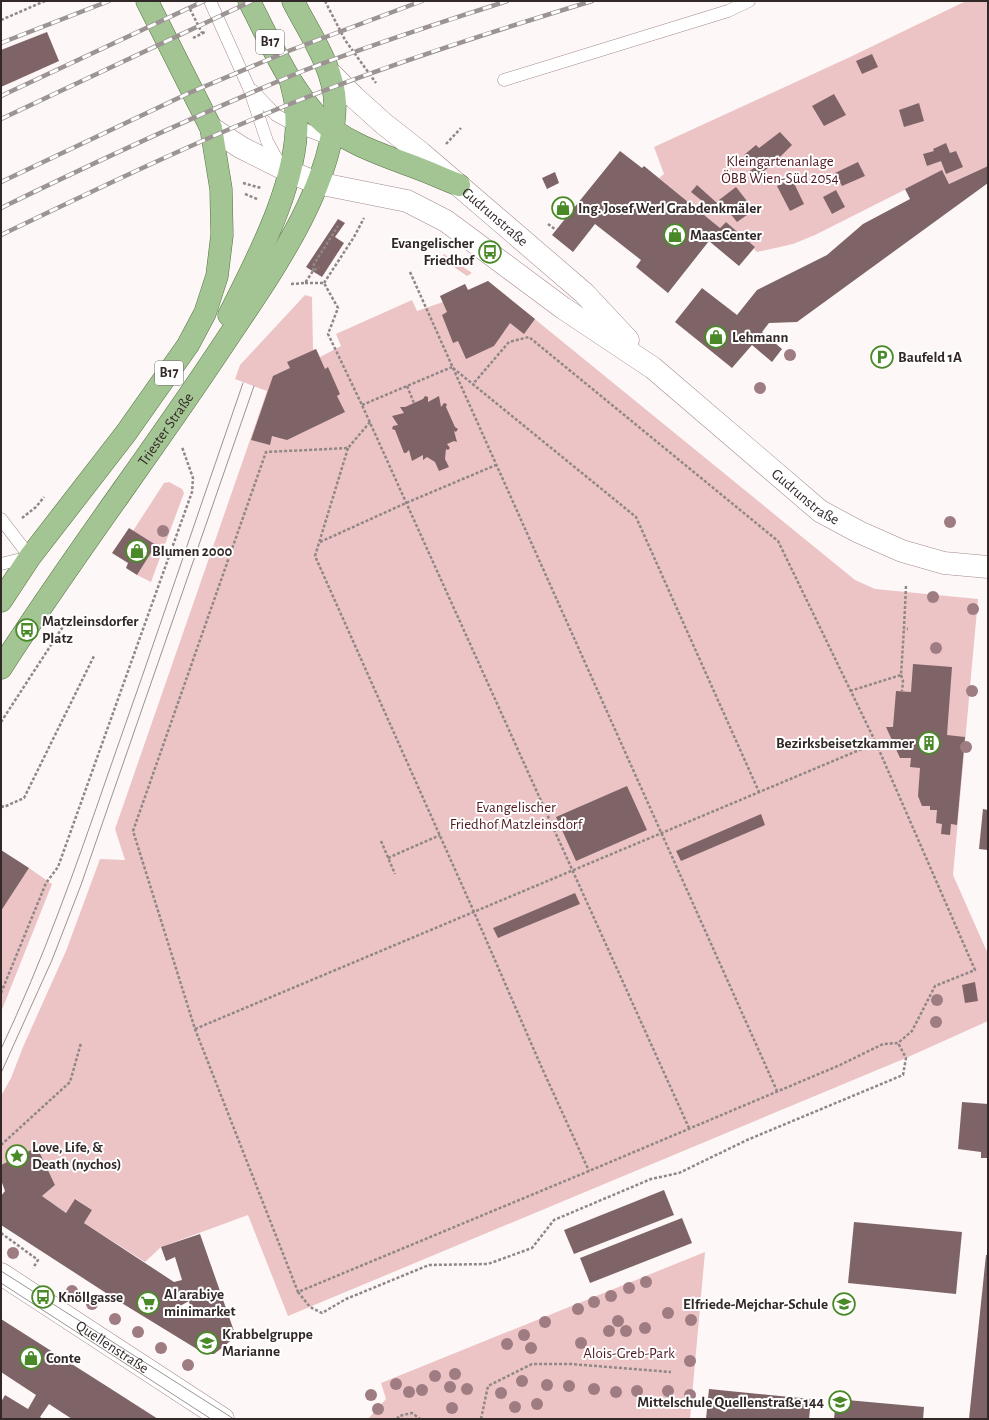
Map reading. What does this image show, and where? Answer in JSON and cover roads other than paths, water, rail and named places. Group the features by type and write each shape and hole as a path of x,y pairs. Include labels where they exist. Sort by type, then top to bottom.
{"main road":[{"name":"B17","path":"147,1 211,128"},
{"name":"B17","path":"191,394 233,309 278,209 286,171 294,151 296,110 291,83 250,1"},
{"name":"B17","path":"293,1 330,72 334,90 332,135 317,183"},
{"name":"Gudrunstraße","path":"330,72 354,98 421,153 584,293 653,368"},
{"path":"291,83 332,135 418,168 459,186"},
{"name":"Triester Straße","path":"1,601 30,557 126,433 188,345 205,313 213,294 220,256 222,216 217,156 211,128"},
{"path":"211,128 242,148 286,171 317,183"},
{"name":"Triester Straße","path":"1,668 191,394 259,290 304,215 317,183"},
{"name":"Gudrunstraße","path":"317,183 407,201 446,221 564,308 653,368 820,511 859,532 902,551 944,563 988,567"},
{"name":"Quellenstraße","path":"1,1274 223,1419"}],"lane":[{"path":"210,1 249,88 267,141 286,171"},
{"path":"504,80 728,11 749,1"},
{"path":"249,88 276,114 296,126 332,135"},
{"path":"1,519 30,557 1,564"}],"tram line":[{"path":"1,1049 31,982 71,878 243,383"},
{"path":"1,1073 52,960 81,885 254,386"},
{"path":"1,1271 234,1419"},
{"path":"1,1283 211,1419"}],"railway":[{"path":"1,43 109,1"},
{"path":"1,96 204,1"},
{"path":"1,119 252,1"},
{"path":"1,182 189,93 291,50 422,1"},
{"path":"1,208 148,138 298,73 376,44 507,1"},
{"path":"1,235 193,145 310,96 450,46 592,1"}],"place":[{"name":"Ing. Josef Werl Grabdenkmäler","path":"563,208"},
{"name":"MaasCenter","path":"675,235"},
{"name":"Evangelischer Friedhof","path":"490,252"},
{"name":"Lehmann","path":"716,337"},
{"name":"Baufeld 1A","path":"882,357"},
{"name":"Blumen 2000","path":"137,551"},
{"name":"Matzleinsdorfer Platz","path":"27,630"},
{"name":"Bezirksbeisetzkammer","path":"929,743"},
{"name":"Love, Life, & Death (nychos)","path":"17,1156"},
{"name":"Knöllgasse","path":"43,1297"},
{"name":"Al arabiye minimarket","path":"148,1303"},
{"name":"Elfriede-Mejchar-Schule","path":"844,1304"},
{"name":"Krabbelgruppe Marianne","path":"207,1343"},
{"name":"Conte","path":"31,1358"},
{"name":"Mittelschule Quellenstraße 144","path":"840,1402"}],"park label":[{"name":"Kleingartenanlage ÖBB Wien-Süd 2054","path":"780,170"},
{"name":"Evangelischer Friedhof Matzleinsdorf","path":"516,816"},
{"name":"Alois-Greb-Park","path":"629,1353"}]}
